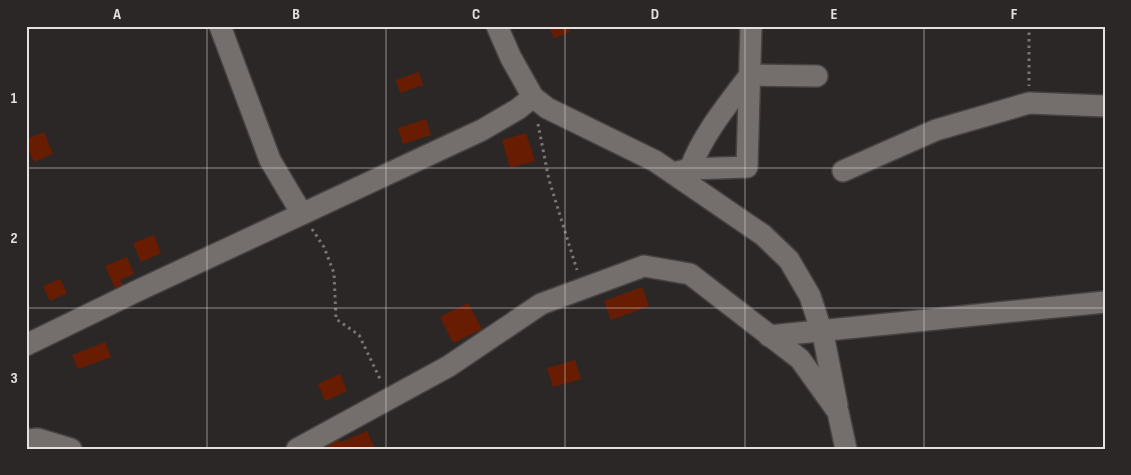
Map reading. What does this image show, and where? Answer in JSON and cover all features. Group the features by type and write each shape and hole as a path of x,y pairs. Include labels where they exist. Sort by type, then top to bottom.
{"street":[{"path":"220,26 270,160 302,214"},
{"path":"497,26 511,58 533,97 547,108 655,161 682,171 763,235 789,260 810,296 822,331 846,449"},
{"path":"682,171 747,167 751,26"},
{"path":"682,171 695,156 719,116 750,75"},
{"path":"750,75 817,76"},
{"path":"26,345 139,290 482,130 518,109 533,97"},
{"path":"843,171 936,130 1029,104 1105,106"},
{"path":"297,449 449,366 541,304 644,266 690,274 800,359 838,412"},
{"path":"769,336 1105,302"},
{"path":"26,440 38,439 71,449"}],"path":[{"path":"1028,26 1029,104"},
{"path":"533,97 549,180 584,288"},
{"path":"302,214 324,246 334,273 336,319 359,335 389,398"}],"building":[{"path":"549,26 568,26 570,32 554,38"},
{"path":"419,72 423,85 400,93 396,80"},
{"path":"426,119 431,135 403,144 398,128"},
{"path":"44,132 53,154 34,162 26,139"},
{"path":"526,133 535,161 510,168 502,140"},
{"path":"154,235 161,253 141,262 133,243"},
{"path":"127,257 134,274 120,280 123,285 115,288 105,266"},
{"path":"60,279 67,293 50,301 43,286"},
{"path":"642,287 649,306 611,320 604,301"},
{"path":"468,303 482,329 453,343 440,317"},
{"path":"105,342 111,357 78,369 72,355"},
{"path":"575,360 581,379 553,387 547,368"},
{"path":"340,374 347,391 325,401 318,384"},
{"path":"367,431 374,447 371,449 324,449 322,445 339,438 341,442"}]}
